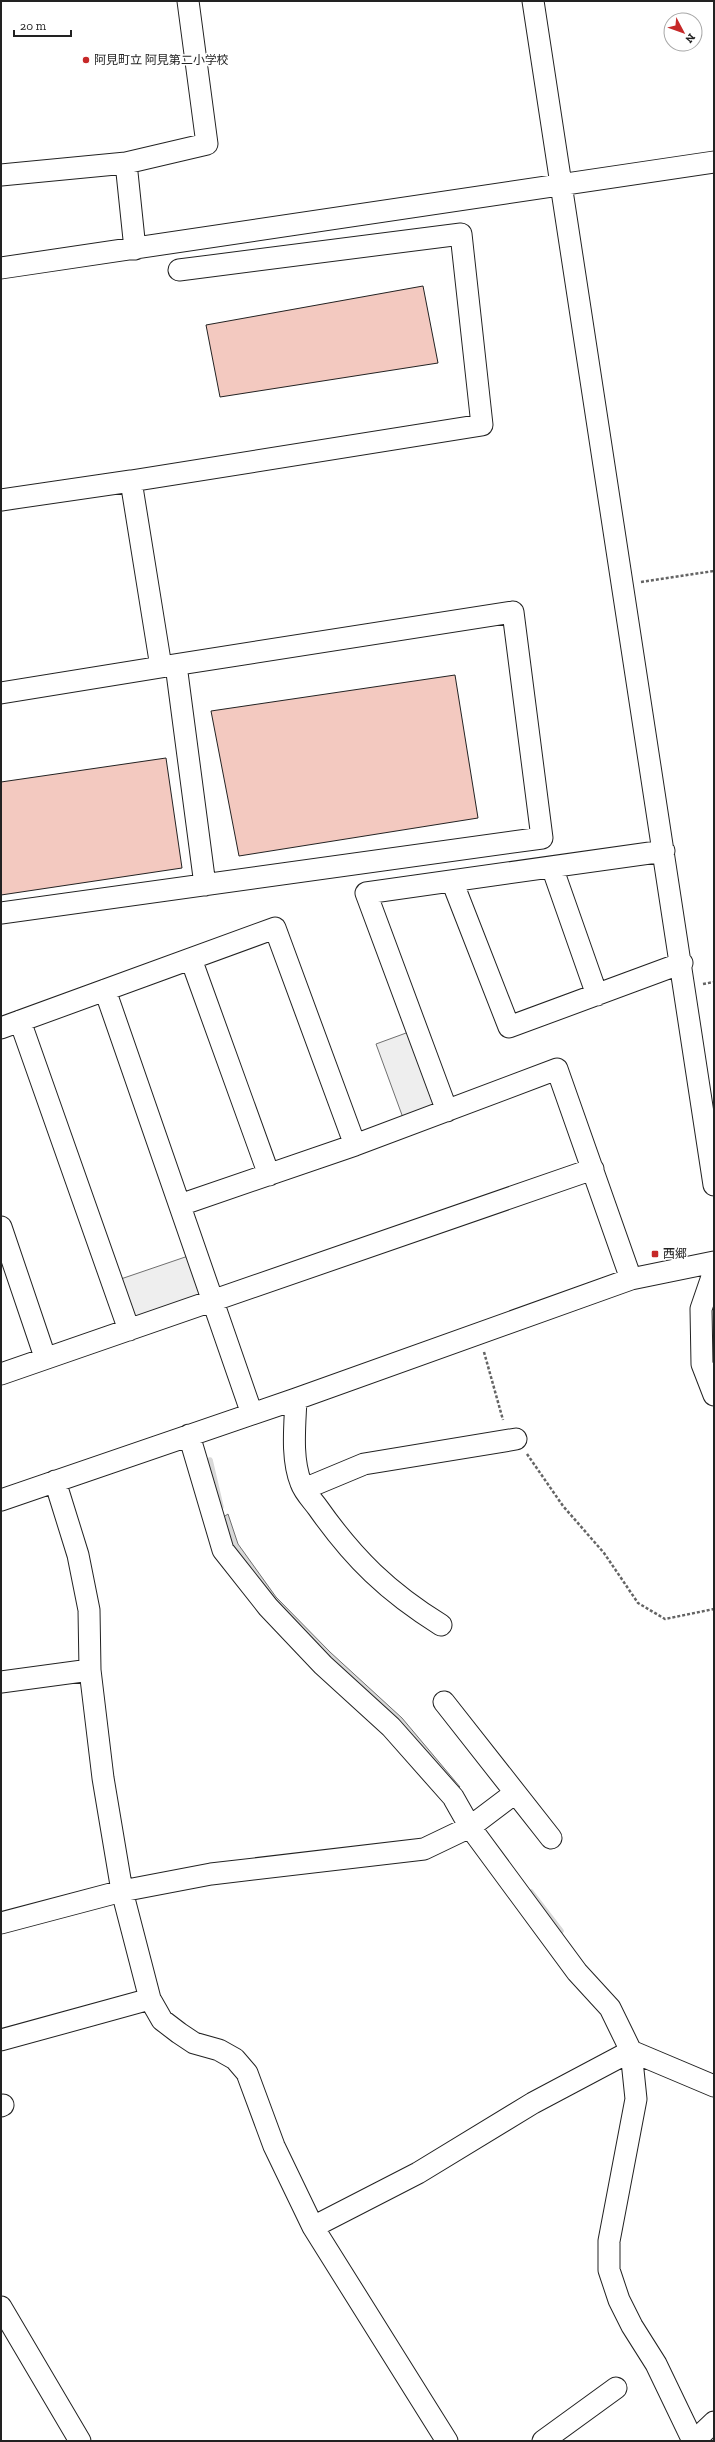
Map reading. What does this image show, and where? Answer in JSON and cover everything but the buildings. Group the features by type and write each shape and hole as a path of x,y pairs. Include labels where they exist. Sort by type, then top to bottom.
{"street":[{"path":"1,175 126,163 208,144 188,1"},
{"path":"534,1 682,963 714,1185"},
{"path":"1,268 562,186 714,162"},
{"path":"126,163 135,249"},
{"path":"1,500 131,481 482,425 461,234 179,270"},
{"path":"131,481 168,666 205,885"},
{"path":"1,693 513,612 542,838 1,913"},
{"path":"447,1110 366,893 664,851"},
{"path":"552,867 598,994"},
{"path":"452,881 509,1027 682,963"},
{"path":"1,1028 275,928 355,1145"},
{"path":"191,959 269,1175"},
{"path":"105,990 252,1414"},
{"path":"20,1021 129,1330"},
{"path":"180,1205 355,1145 557,1069 630,1279"},
{"path":"1,1374 45,1357 214,1301 593,1169"},
{"path":"1,1227 45,1357"},
{"path":"1,1500 296,1399 630,1279 714,1262"},
{"path":"714,1271 701,1309 702,1364 714,1396"},
{"path":"296,1399 295,1455 301,1484 304,1489 340,1540 372,1574 408,1605 441,1625"},
{"path":"189,1435 223,1550 268,1606 323,1665 392,1728 453,1797 470,1826 577,1972 610,2008 631,2051 636,2099 609,2242 609,2270 629,2320 656,2364 693,2441 714,2422"},
{"path":"304,1489 364,1464 516,1439"},
{"path":"55,1481 78,1555 89,1610 90,1670 103,1778 122,1891 150,1999 162,2020 179,2033 194,2043 218,2050 235,2059 247,2072 274,2146 313,2227 447,2441"},
{"path":"1,1682 90,1670"},
{"path":"444,1702 551,1838"},
{"path":"1,1924 122,1891 211,1874 424,1849 470,1826 515,1793"},
{"path":"1,2040 150,1999"},
{"path":"631,2051 714,2086"},
{"path":"313,2227 418,2173 534,2103 631,2051"},
{"path":"1,2307 80,2441"},
{"path":"543,2441 616,2388"}],"path":[{"path":"623,584 714,571"},
{"path":"479,1333 501,1418 563,1506 604,1553 638,1604 665,1619 714,1609"}],"shaded area":[{"path":"417,1029 447,1111 406,1126 376,1044"},
{"path":"197,1253 214,1301 129,1330 112,1282"},
{"path":"228,1514 238,1544 276,1597 330,1652 402,1718 460,1787 451,1789 247,1573 219,1520"}],"waterway":[{"path":"210,1460 221,1507"},
{"path":"531,1892 561,1931"}],"place":[{"name":"阿見町立 阿見第二小学校","path":"86,60"},
{"name":"西郷","path":"655,1254"}]}
